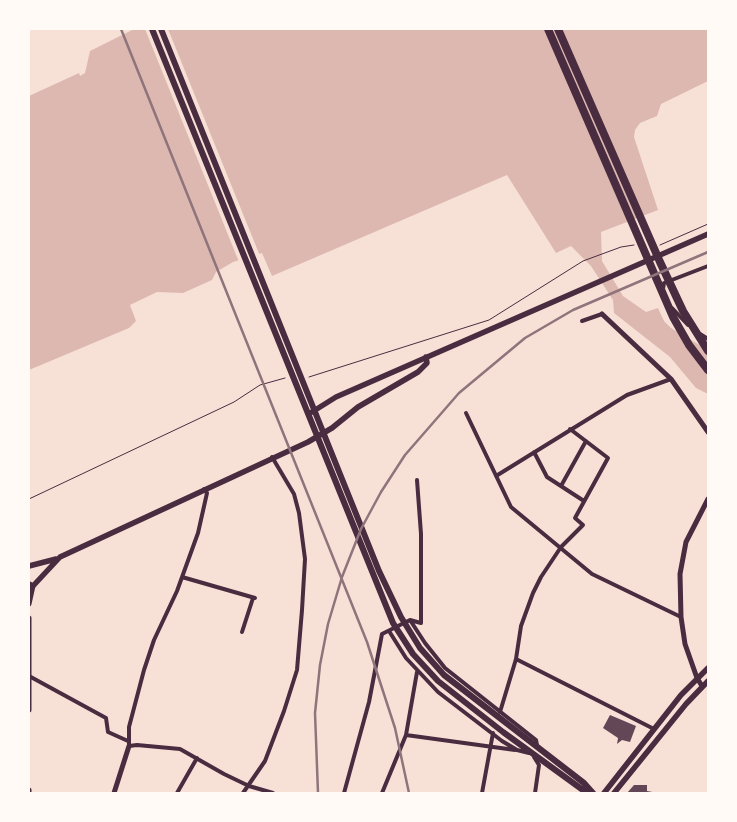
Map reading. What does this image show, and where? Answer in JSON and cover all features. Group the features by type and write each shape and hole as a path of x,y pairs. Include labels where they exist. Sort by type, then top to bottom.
{"highway":[{"path":"548,29 673,317 689,345 708,370"},
{"path":"558,29 664,270 691,326 708,351"}],"main road":[{"path":"152,29 384,604 401,636 413,654 438,681 532,754 587,793"},
{"path":"161,29 386,586 410,633 444,675 594,793"},
{"path":"308,414 336,396 708,234"},
{"path":"29,566 57,559 272,457 308,442 332,428 358,407 418,372 427,363 426,357"},
{"path":"31,585 57,559"},
{"path":"604,793 654,728 708,668"},
{"path":"614,793 661,734 708,681"}],"street":[{"path":"708,266 664,283 663,289 671,307 680,318 708,339"},
{"path":"582,321 602,314 671,378 708,432"},
{"path":"496,476 627,395 671,378"},
{"path":"466,413 511,507 592,574 681,617"},
{"path":"500,712 516,659 521,626 533,593 540,577 561,547 583,525 575,518 608,458 570,429"},
{"path":"561,486 586,441"},
{"path":"534,452 547,477 584,501"},
{"path":"243,793 271,748 297,670 305,575 303,536 296,501 272,457"},
{"path":"344,793 369,702 382,634 410,620 421,623 421,534 418,480"},
{"path":"114,793 129,744 129,727 144,670 154,640 182,578 198,533 206,493 204,489"},
{"path":"702,686 697,678 685,644 681,617 680,574 686,542 708,499"},
{"path":"182,578 254,598 242,632"},
{"path":"29,604 31,585"},
{"path":"29,618 29,710"},
{"path":"410,620 445,668 536,740 537,748"},
{"path":"389,631 417,672 438,692 517,750"},
{"path":"516,659 654,728"},
{"path":"382,793 406,735 417,672"},
{"path":"29,676 106,718 108,732 129,744 180,748 249,786 273,793"},
{"path":"482,793 489,747 493,734"},
{"path":"406,735 517,750 532,754 539,765 535,793"},
{"path":"177,793 198,758"}],"path":[{"path":"657,245 708,224"},
{"path":"305,377 319,375 489,320 502,314 547,282 583,261 621,247 635,245"},
{"path":"29,498 234,402 260,385 278,378 287,378"}],"shaded area":[{"path":"134,29 708,29 708,81 661,104 657,116 640,123 635,130 634,137 658,210 601,232 602,261 623,296 646,312 658,308 664,321 671,328 708,350 708,394 696,388 670,357 614,313 613,300 591,266 571,246 556,253 507,175 272,276 262,253 233,262 216,272 212,280 183,293 157,292 130,305 136,321 129,328 29,370 29,96 79,73 80,76 85,73 90,51"}],"pier":[{"path":"145,29 168,29 260,256 239,262"}],"building":[{"path":"610,715 636,726 630,742 622,740 617,744 618,738 603,728"},
{"path":"634,785 647,785 647,791 658,793 627,793"}],"railway":[{"path":"121,29 367,642 395,728 409,793"},
{"path":"318,793 315,713 320,665 328,624 342,577 361,529 381,492 405,455 459,393 525,338 573,310 708,252"}]}
